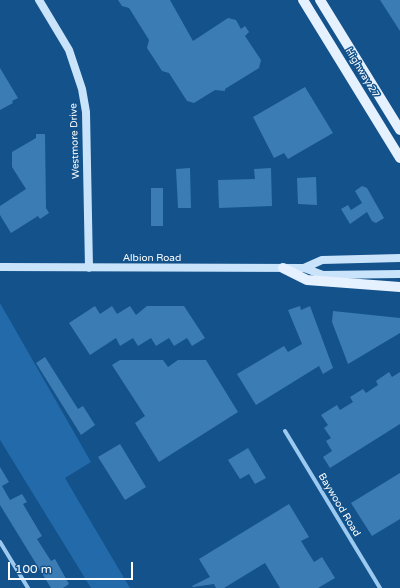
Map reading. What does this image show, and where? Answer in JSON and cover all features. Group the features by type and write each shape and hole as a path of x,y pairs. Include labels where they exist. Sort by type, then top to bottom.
{"main road":[{"name":"Westmore Drive","path":"39,0 69,50 82,89 86,112 89,268"},
{"name":"Highway 27","path":"303,0 400,158"},
{"name":"Highway 27","path":"320,0 400,130"},
{"name":"Albion Road","path":"304,268 322,260 400,258"},
{"name":"Albion Road","path":"0,267 304,268 323,275 400,274"},
{"path":"283,268 307,280 400,286"}],"street":[{"name":"Baywood Road","path":"285,431 380,588"},
{"path":"0,542 28,588"}],"shaded area":[{"path":"0,303 91,462 65,478 130,588 91,588 0,440"}],"building":[{"path":"118,0 170,0 193,41 228,18 236,20 241,29 245,26 249,32 245,36 261,60 259,68 225,89 225,91 215,90 194,103 187,101 169,73 162,71 147,48 149,40 129,8 122,6"},
{"path":"380,0 400,0 400,31"},
{"path":"0,68 18,98 12,101 13,103 0,110"},
{"path":"305,87 333,133 288,159 284,153 274,158 253,117"},
{"path":"36,134 45,134 46,208 49,213 40,219 38,216 11,233 0,215 0,206 26,189 12,167 12,152 36,138"},
{"path":"190,168 191,208 178,208 176,169"},
{"path":"271,168 272,206 219,208 218,180 255,179 254,169"},
{"path":"316,177 317,205 298,204 297,178"},
{"path":"362,186 367,188 384,218 376,223 372,221 367,212 350,224 341,209 348,205 351,210 362,203 355,191"},
{"path":"151,188 163,188 163,226 151,226"},
{"path":"95,306 100,314 112,306 117,314 130,306 136,315 147,306 184,306 205,338 192,346 187,338 174,346 169,338 156,346 151,338 138,346 133,338 120,346 116,338 90,355 69,323"},
{"path":"300,306 301,310 310,306 333,368 323,374 319,366 256,405 237,374 284,346 288,352 302,344 288,310"},
{"path":"333,311 400,318 400,333 348,364 332,322"},
{"path":"45,357 78,409 83,406 95,425 81,435 36,363"},
{"path":"120,360 163,360 168,367 178,360 206,360 238,412 159,462 135,423 145,416 112,365"},
{"path":"389,372 392,377 400,372 400,424 330,468 323,457 332,451 326,441 331,438 324,428 328,425 321,415 337,405 340,410 353,402 350,397 363,389 366,393 378,385 376,381"},
{"path":"120,444 146,487 125,500 98,457"},
{"path":"248,448 266,478 255,484 249,474 240,479 228,460"},
{"path":"0,467 9,482 2,486 10,500 22,494 27,502 23,504 42,536 37,539 51,561 55,559 69,584 63,588 51,588 0,505"},
{"path":"400,473 400,519 372,536 351,503"},
{"path":"289,504 309,537 301,541 314,562 322,557 335,578 318,588 280,588 265,563 224,588 216,588 214,584 192,586 210,577 199,559"}]}
